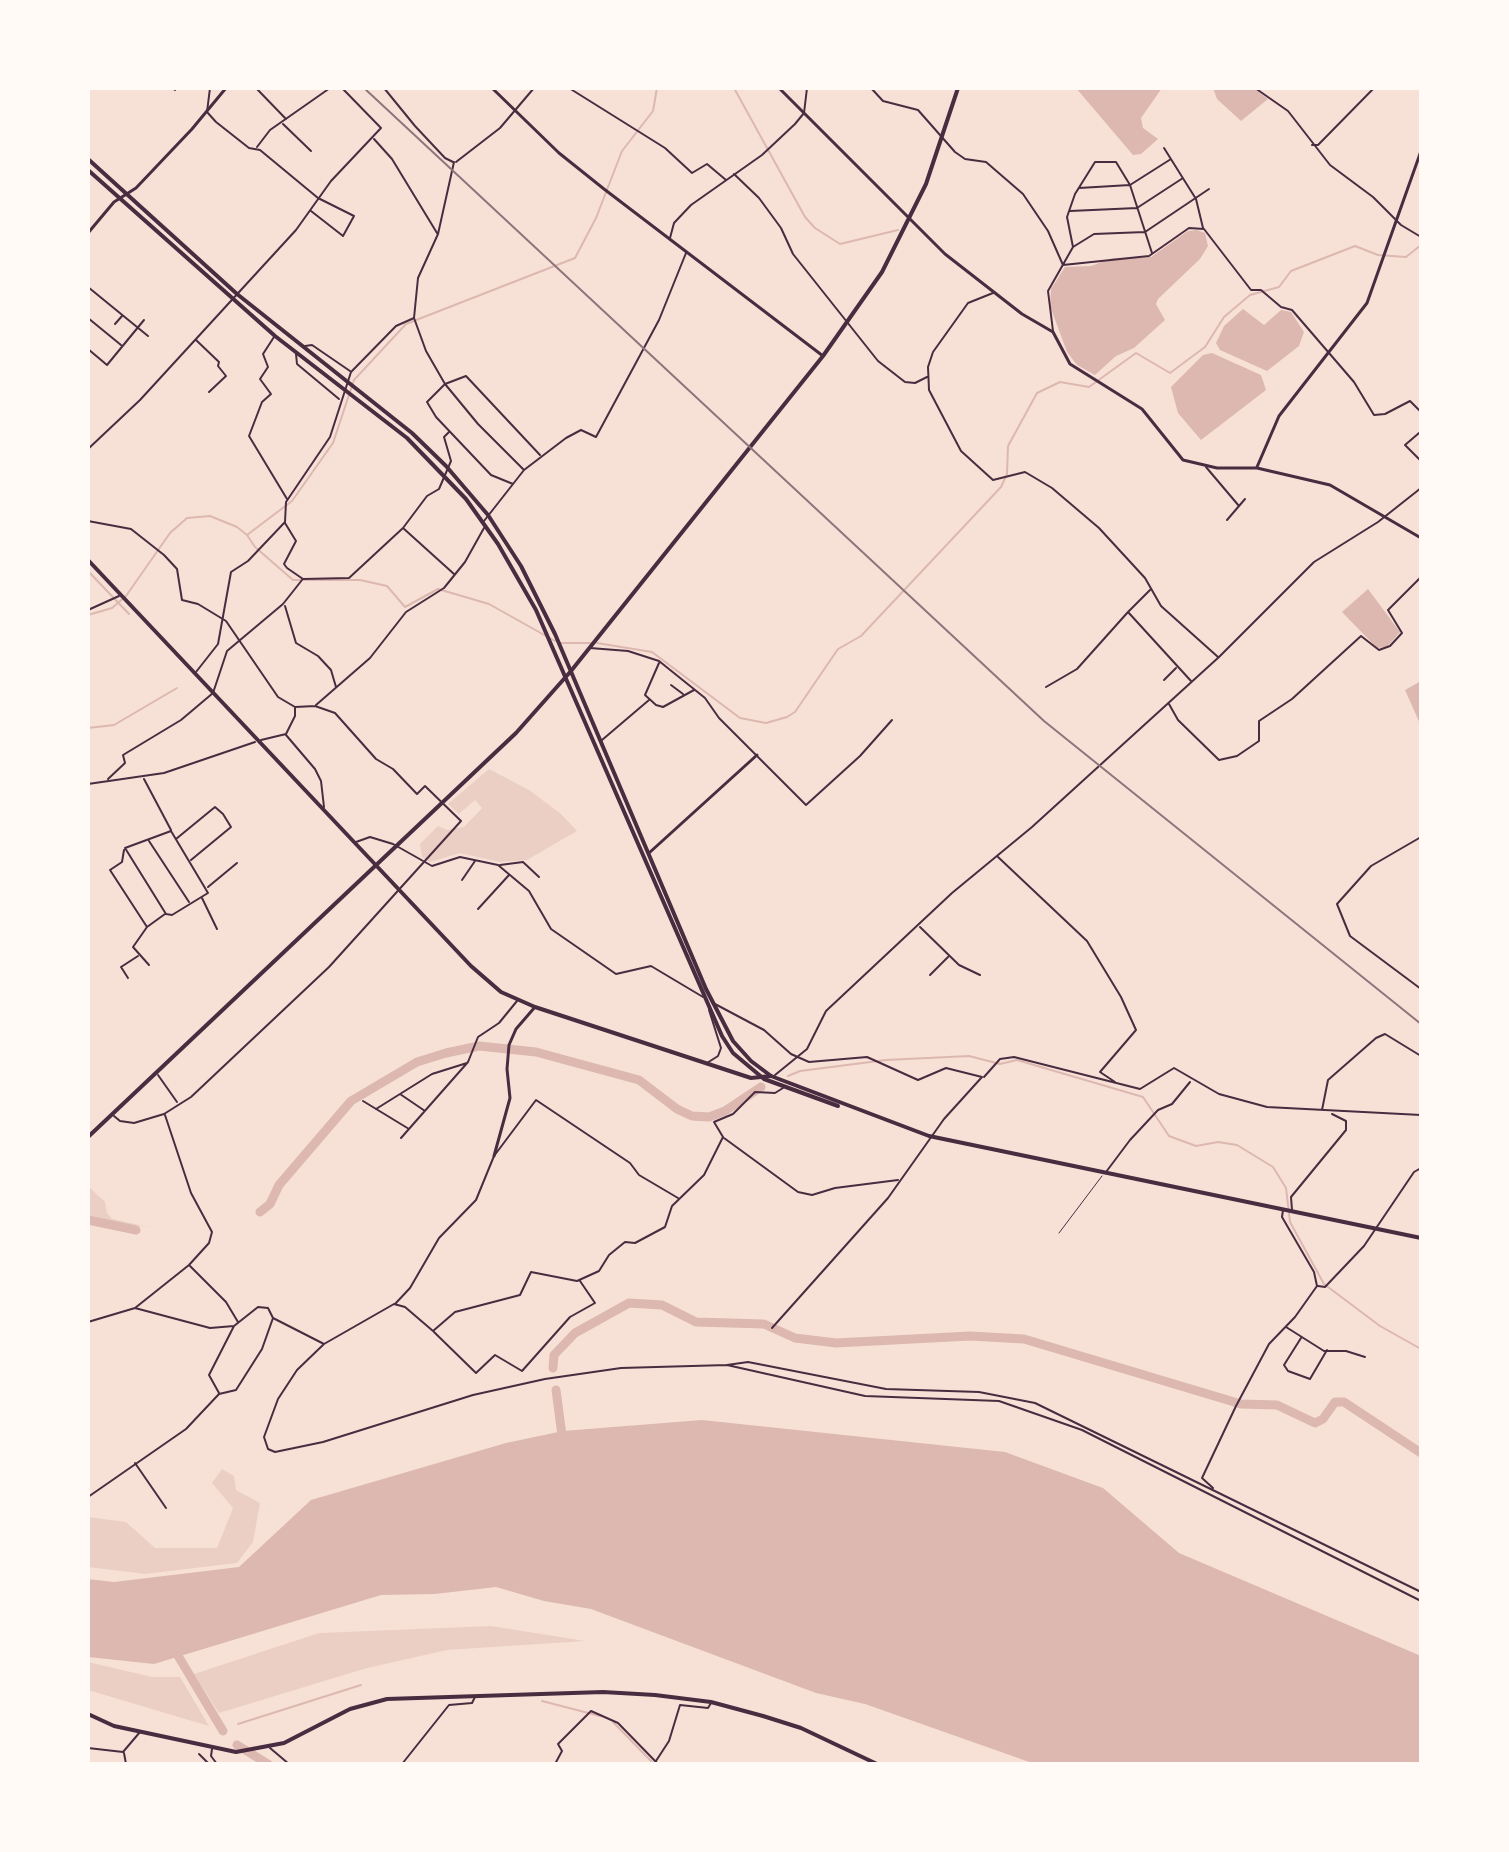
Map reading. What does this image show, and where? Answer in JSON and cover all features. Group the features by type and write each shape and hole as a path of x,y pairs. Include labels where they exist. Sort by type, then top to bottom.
{"main road":[{"path":"88,1137 516,733 566,678 823,356 882,272 910,219 943,140 958,88"},
{"path":"88,159 237,294 446,466 488,515 521,566 561,647 710,1005 733,1053 764,1079"},
{"path":"88,170 296,354 407,438 446,476 484,523 512,565 547,633 703,998 741,1052 771,1076 867,1115"},
{"path":"88,560 485,980 517,1001 706,1064 764,1079 931,1137 1421,1238"},
{"path":"764,1079 771,1076"},
{"path":"88,1714 141,1732 221,1751 268,1749 370,1701 621,1693 711,1702 801,1728 877,1764"}],"street":[{"path":"207,112 210,88"},
{"path":"88,233 207,112 226,88"},
{"path":"256,88 286,120"},
{"path":"257,148 266,135 328,88"},
{"path":"88,449 100,442 237,294 381,128 342,88"},
{"path":"384,88 445,158 454,162"},
{"path":"492,88 610,195 823,356"},
{"path":"524,470 478,424 445,384 417,332 414,318 418,278 438,234 454,162 500,128 534,88"},
{"path":"569,88 639,131 679,159 692,173 707,164 726,180"},
{"path":"779,88 945,254 1022,314 1053,332"},
{"path":"670,240 674,223 691,205 778,142 804,113 807,88"},
{"path":"871,88 888,103 918,110 943,140 965,159 986,162 1023,194 1048,231 1063,265"},
{"path":"1255,88 1288,111 1312,145 1395,220 1421,237"},
{"path":"1312,145 1318,145 1374,88"},
{"path":"207,112 249,148 257,148 318,198 354,216 343,236 309,210"},
{"path":"282,123 311,151"},
{"path":"373,138 392,159 417,205 438,234"},
{"path":"1164,148 1196,199 1204,229 1251,290 1263,292 1281,307 1292,310 1354,382 1374,415 1385,414 1410,401 1421,412"},
{"path":"1257,468 1279,416 1367,303 1421,151"},
{"path":"1079,188 1130,185 1171,159"},
{"path":"1073,247 1067,228 1068,211 1079,188 1095,162 1116,162 1130,185 1153,254"},
{"path":"734,174 759,198 781,228 793,254 878,361 905,382 915,383 927,377"},
{"path":"1068,211 1137,208 1183,178"},
{"path":"1209,189 1145,232 1094,234 1073,247 1048,291 1053,332 1070,364 1142,409 1183,460 1206,467 1257,468 1330,485 1421,538"},
{"path":"1063,265 1153,254 1189,228 1204,229"},
{"path":"315,706 370,658 406,612 444,588 485,530 488,515 524,470 575,432 586,431 596,437 659,320 686,253"},
{"path":"88,287 148,336"},
{"path":"994,292 968,303 933,352 927,377 929,390 965,458 993,480 1025,472 1052,488 1099,528 1151,589 1161,606 1219,657"},
{"path":"115,324 123,315"},
{"path":"88,318 122,347"},
{"path":"414,318 396,326 351,372 330,437 287,502 283,514 296,541 285,567 302,581 349,578 403,528 446,476 446,466 451,461 444,437 449,432"},
{"path":"88,349 107,365 144,320"},
{"path":"275,336 263,354 268,367 260,379 271,394 262,402 249,436 287,502"},
{"path":"195,339 219,362 218,366 226,376 209,392"},
{"path":"301,347 312,345 351,372"},
{"path":"296,354 297,364 340,399"},
{"path":"514,484 491,475 449,432 427,402 445,384 466,376 542,456"},
{"path":"1419,433 1405,445 1421,461"},
{"path":"1206,467 1239,506"},
{"path":"771,1076 798,1059 807,1049 826,1011 952,893 1219,657 1314,562 1384,517 1421,488"},
{"path":"1227,520 1245,499"},
{"path":"88,521 131,529 164,555 177,569 182,600 198,604 221,617 278,697 295,707 315,706 342,718 376,759 393,769 417,794 425,786 461,821 400,890 256,1038 191,1097 177,1102 164,1114 134,1123 120,1121 113,1115"},
{"path":"195,673 218,644 231,572 256,553 285,522"},
{"path":"403,528 455,575"},
{"path":"1169,703 1178,720 1219,760 1244,752 1259,741 1259,721 1277,712 1345,648 1362,636 1377,649 1385,650 1400,636 1401,632 1388,610 1421,577"},
{"path":"108,779 125,763 123,755 181,720 213,693 223,659 239,641 283,604 302,581"},
{"path":"1046,687 1077,669 1151,589"},
{"path":"88,610 122,596"},
{"path":"283,604 296,643 318,656 331,670 336,688"},
{"path":"1128,612 1191,682"},
{"path":"589,648 628,651 659,661 695,689 806,805 860,756 892,720"},
{"path":"659,661 645,695 663,707 695,689"},
{"path":"1164,680 1177,667"},
{"path":"671,685 684,695"},
{"path":"601,740 650,698"},
{"path":"88,784 108,779 144,778 286,734 295,716 295,707"},
{"path":"286,734 315,769 324,791 324,809"},
{"path":"649,853 757,755"},
{"path":"144,778 208,893 147,927 133,947 149,965"},
{"path":"176,839 215,807 223,814 231,827 190,861"},
{"path":"125,848 171,831"},
{"path":"355,843 370,837 396,845 432,866 460,857 498,865 523,862 539,877"},
{"path":"1421,837 1371,866 1337,904 1350,936 1421,989"},
{"path":"148,840 190,903"},
{"path":"125,848 166,914"},
{"path":"125,848 122,862 110,870 147,927"},
{"path":"997,856 1087,941 1121,997 1136,1030 1100,1072 1120,1085"},
{"path":"462,880 476,860"},
{"path":"207,887 237,863"},
{"path":"498,865 529,891 551,929 616,974 651,966 703,998"},
{"path":"478,909 510,874"},
{"path":"202,897 217,929"},
{"path":"919,926 948,956 980,975"},
{"path":"128,978 121,967 139,955"},
{"path":"930,975 948,956"},
{"path":"401,1138 468,1062 483,1032 499,1023 517,1001"},
{"path":"710,1005 764,1030 798,1059 827,1063 867,1057 918,1080 946,1068 987,1078 998,1064 1017,1057 1140,1089 1174,1068 1191,1081 1219,1094 1267,1107 1331,1113 1421,1115"},
{"path":"706,1064 718,1056 721,1048 710,1005"},
{"path":"535,1007 516,1029 509,1045 507,1069 510,1098 494,1156 476,1200 439,1238 410,1288 394,1304 324,1344 297,1370 278,1399 264,1437 268,1449 275,1452 323,1442 412,1411 545,1379 621,1368 748,1362 886,1389 979,1392 1018,1398 1062,1413 1421,1592"},
{"path":"1322,1111 1330,1077 1376,1038 1385,1034 1421,1056"},
{"path":"376,1109 432,1074 468,1062"},
{"path":"157,1074 177,1102"},
{"path":"774,1326 888,1198 954,1106 982,1077"},
{"path":"1103,1174 1153,1116 1172,1104 1191,1081"},
{"path":"784,1087 775,1093 755,1092 733,1114 716,1121 714,1126 723,1137 798,1192 812,1195 835,1188 898,1180"},
{"path":"399,1094 425,1111"},
{"path":"494,1156 536,1100 679,1200"},
{"path":"363,1101 409,1129"},
{"path":"1317,1286 1314,1272 1282,1217 1288,1211 1291,1197 1346,1130 1346,1121 1331,1113"},
{"path":"88,1322 135,1308 189,1265 209,1243 212,1232 191,1193 164,1114"},
{"path":"433,1331 455,1312 520,1295 531,1272 580,1280 599,1271 609,1255 625,1242 635,1243 665,1227 672,1206 704,1175 723,1137"},
{"path":"1317,1286 1326,1286 1364,1246 1414,1172 1421,1168"},
{"path":"189,1265 226,1302 236,1324"},
{"path":"394,1304 405,1307 476,1373 495,1355 522,1371 563,1324 595,1303 580,1280"},
{"path":"1217,1492 1202,1478 1238,1401 1269,1344 1317,1286"},
{"path":"219,1394 220,1389 209,1375 236,1324 258,1307 268,1308 273,1318 324,1344"},
{"path":"135,1308 198,1326 236,1324"},
{"path":"88,1497 186,1429 219,1394 236,1390 262,1349 273,1318"},
{"path":"1285,1326 1301,1338 1327,1350 1346,1351 1365,1357"},
{"path":"1301,1338 1284,1365 1288,1371 1310,1379 1327,1350"},
{"path":"727,1365 865,1396 999,1401 1037,1412 1082,1430 1421,1601"},
{"path":"135,1462 166,1508"},
{"path":"402,1764 449,1705 472,1703 475,1696"},
{"path":"555,1764 562,1754 558,1744 589,1713 618,1723 656,1763 669,1741 680,1705 708,1708 711,1702"},
{"path":"123,1752 141,1732"},
{"path":"88,1748 123,1752"},
{"path":"212,1749 211,1756 217,1764"},
{"path":"268,1749 289,1764"},
{"path":"123,1752 126,1764"},
{"path":"199,1754 209,1764"}],"lane":[{"path":"1059,1233 1103,1174"}],"shaded area":[{"path":"1076,88 1162,88 1141,118 1143,128 1158,139 1141,154 1133,155"},
{"path":"1213,88 1253,88 1268,99 1241,121 1217,99"},
{"path":"1188,231 1205,233 1208,246 1200,259 1158,299 1156,304 1165,320 1134,348 1116,356 1095,375 1077,365 1067,352 1050,306 1051,289 1065,267 1091,266 1113,258 1151,257"},
{"path":"1243,309 1264,325 1281,310 1291,312 1304,332 1299,346 1267,371 1220,350 1216,343 1224,326"},
{"path":"1212,353 1261,375 1266,390 1201,440 1178,413 1171,387 1203,355"},
{"path":"1368,589 1400,632 1387,647 1377,648 1342,612"},
{"path":"1421,681 1421,726 1405,690"},
{"path":"489,769 529,790 561,814 577,831 527,860 499,862 460,853 430,862 422,857 420,844 438,826 447,830 464,827 482,808 475,800 459,814 448,804"},
{"path":"88,1186 105,1202 112,1219 153,1228 88,1217"},
{"path":"702,1420 1005,1452 1103,1488 1179,1553 1421,1656 1421,1764 1035,1764 865,1704 816,1693 591,1609 544,1601 496,1587 435,1594 381,1595 154,1664 88,1657 88,1579 114,1582 239,1567 311,1500 506,1443 563,1431"},
{"path":"222,1469 234,1476 236,1490 260,1503 253,1542 237,1563 145,1574 88,1567 88,1517 126,1522 155,1548 217,1548 233,1508 212,1483"},
{"path":"491,1626 585,1641 447,1650 367,1668 219,1713 194,1674 319,1633"},
{"path":"88,1662 152,1677 180,1677 209,1726 88,1690"}],"waterway":[{"path":"88,615 112,608 126,596 170,533 187,518 210,516 237,527 247,535 292,501 333,443 354,380 406,324 575,258 596,218 622,151 653,111 657,88"},
{"path":"734,88 805,217 815,228 840,244 898,230"},
{"path":"597,643 652,652 740,718 766,723 787,717 795,712 838,649 861,636 1001,487 1007,474 1008,446 1037,393 1060,382 1089,387 1136,353 1170,373 1205,347 1224,317 1250,295 1279,287 1291,271 1355,246 1378,255 1406,257 1421,245"},
{"path":"247,535 255,547 293,580 360,580 387,586 405,607 438,589 489,604 555,641"},
{"path":"88,571 129,614"},
{"path":"561,643 590,643"},
{"path":"88,728 114,725 177,688"},
{"path":"260,1212 270,1204 279,1185 351,1101 417,1062 446,1053 479,1046 536,1052 639,1080 677,1109 692,1116 709,1117 725,1111 761,1087"},
{"path":"788,1076 800,1071 886,1060 969,1056 1000,1064 1017,1060 1143,1097 1169,1136 1196,1146 1218,1142 1237,1145 1273,1167 1286,1188 1290,1222 1324,1284 1380,1326 1421,1349"},
{"path":"88,1220 136,1230"},
{"path":"553,1368 554,1355 575,1333 629,1303 662,1305 696,1322 764,1324 795,1338 836,1343 970,1336 1024,1339 1241,1404 1277,1405 1315,1423 1323,1419 1335,1402 1344,1402 1421,1453"},
{"path":"556,1390 563,1443"},
{"path":"174,1649 223,1731"},
{"path":"238,1724 361,1685"},
{"path":"542,1701 600,1716"},
{"path":"613,1722 653,1763"},
{"path":"237,1745 268,1764"}],"railway":[{"path":"364,88 1044,721 1421,1024"}]}
